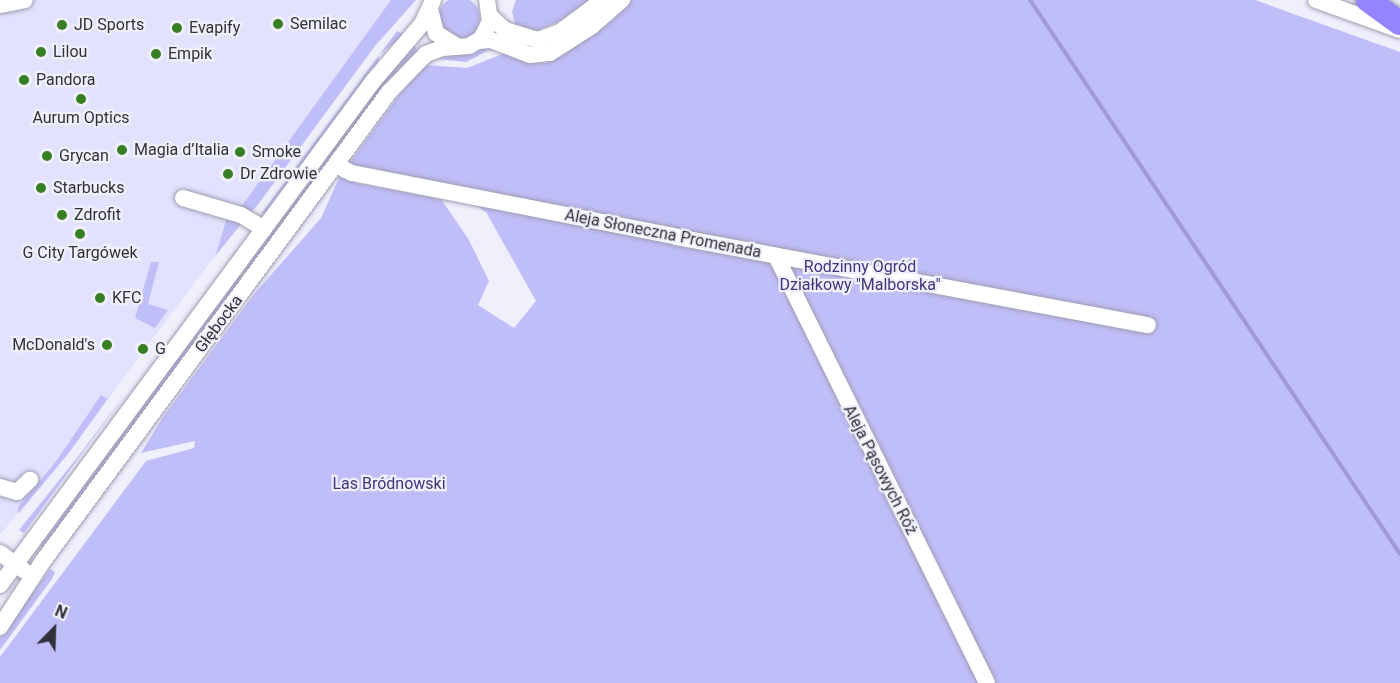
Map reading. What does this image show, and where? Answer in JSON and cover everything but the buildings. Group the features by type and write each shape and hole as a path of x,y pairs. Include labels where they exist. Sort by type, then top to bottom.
{"highway":[{"path":"1368,0 1400,23"}],"street":[{"path":"0,5 24,0"},
{"path":"488,5 505,30 538,40 560,32 603,0"},
{"path":"478,41 491,40 530,55 550,53 584,32 621,0"},
{"path":"1316,0 1400,30"},
{"name":"Głębocka","path":"432,4 436,33 457,46"},
{"name":"Głębocka","path":"5,575 432,4"},
{"path":"478,41 487,30 488,5"},
{"name":"Głębocka","path":"0,627 336,165 413,64 433,50 478,41"},
{"name":"Aleja Słoneczna Promenada","path":"336,165 352,173 776,256 1148,325"},
{"path":"183,198 241,215 264,230"},
{"name":"Aleja Pąsowych Róż","path":"776,256 987,683"},
{"path":"0,486 17,492 26,477"},
{"path":"0,553 5,575 20,587 30,583"}],"shaded area":[{"name":"G City Targówek","path":"0,0 392,0 242,208 230,206 216,254 65,456 0,535"}],"green space":[{"path":"459,-3 474,3 480,18 474,33 459,39 444,33 438,18 444,3"},
{"path":"391,0 416,0 375,46 257,206 251,212 241,207"},
{"path":"516,0 592,0 570,17 536,31 516,28 512,12"},
{"path":"631,0 1255,0 1400,52 1400,683 0,683 0,657 146,461 194,448 195,441 141,453 163,417 255,293 321,218 339,178 356,177 355,183 441,199 469,240 489,281 478,305 514,328 536,301 486,212 463,197 348,165 399,95 426,65 467,68 505,53 531,63 546,63 611,19"},
{"path":"397,31 404,35 379,55"},
{"path":"413,44 418,51 394,77 249,274 242,269 382,80"},
{"path":"485,47 495,47 466,62 437,59"},
{"path":"379,55 378,65 268,212 261,214"},
{"path":"227,217 242,223 213,259 216,254"},
{"path":"151,262 159,262 148,304 168,310 155,328 135,318"},
{"path":"238,274 245,279 48,551 41,546"},
{"path":"117,386 68,454 18,514 18,507 57,460 101,395 107,399"},
{"path":"126,393 24,533 19,530 77,458"},
{"path":"50,569 55,572 52,579 0,650 0,637"}],"waterway":[{"path":"1030,0 1400,554"}],"place":[{"name":"Semilac","path":"278,24"},
{"name":"JD Sports","path":"62,25"},
{"name":"Evapify","path":"177,28"},
{"name":"Lilou","path":"41,52"},
{"name":"Empik","path":"156,54"},
{"name":"Pandora","path":"24,80"},
{"name":"Aurum Optics","path":"81,99"},
{"name":"Magia d’Italia","path":"122,150"},
{"name":"Smoke","path":"240,152"},
{"name":"Grycan","path":"47,156"},
{"name":"Dr Zdrowie","path":"228,174"},
{"name":"Starbucks","path":"41,188"},
{"name":"Zdrofit","path":"62,215"},
{"name":"G City Targówek","path":"80,234"},
{"name":"KFC","path":"100,298"},
{"name":"McDonald's","path":"107,345"},
{"name":"G","path":"143,349"}],"park label":[{"name":"Rodzinny Ogród Działkowy \"Malborska\"","path":"860,276"},
{"name":"Las Bródnowski","path":"389,484"}]}
